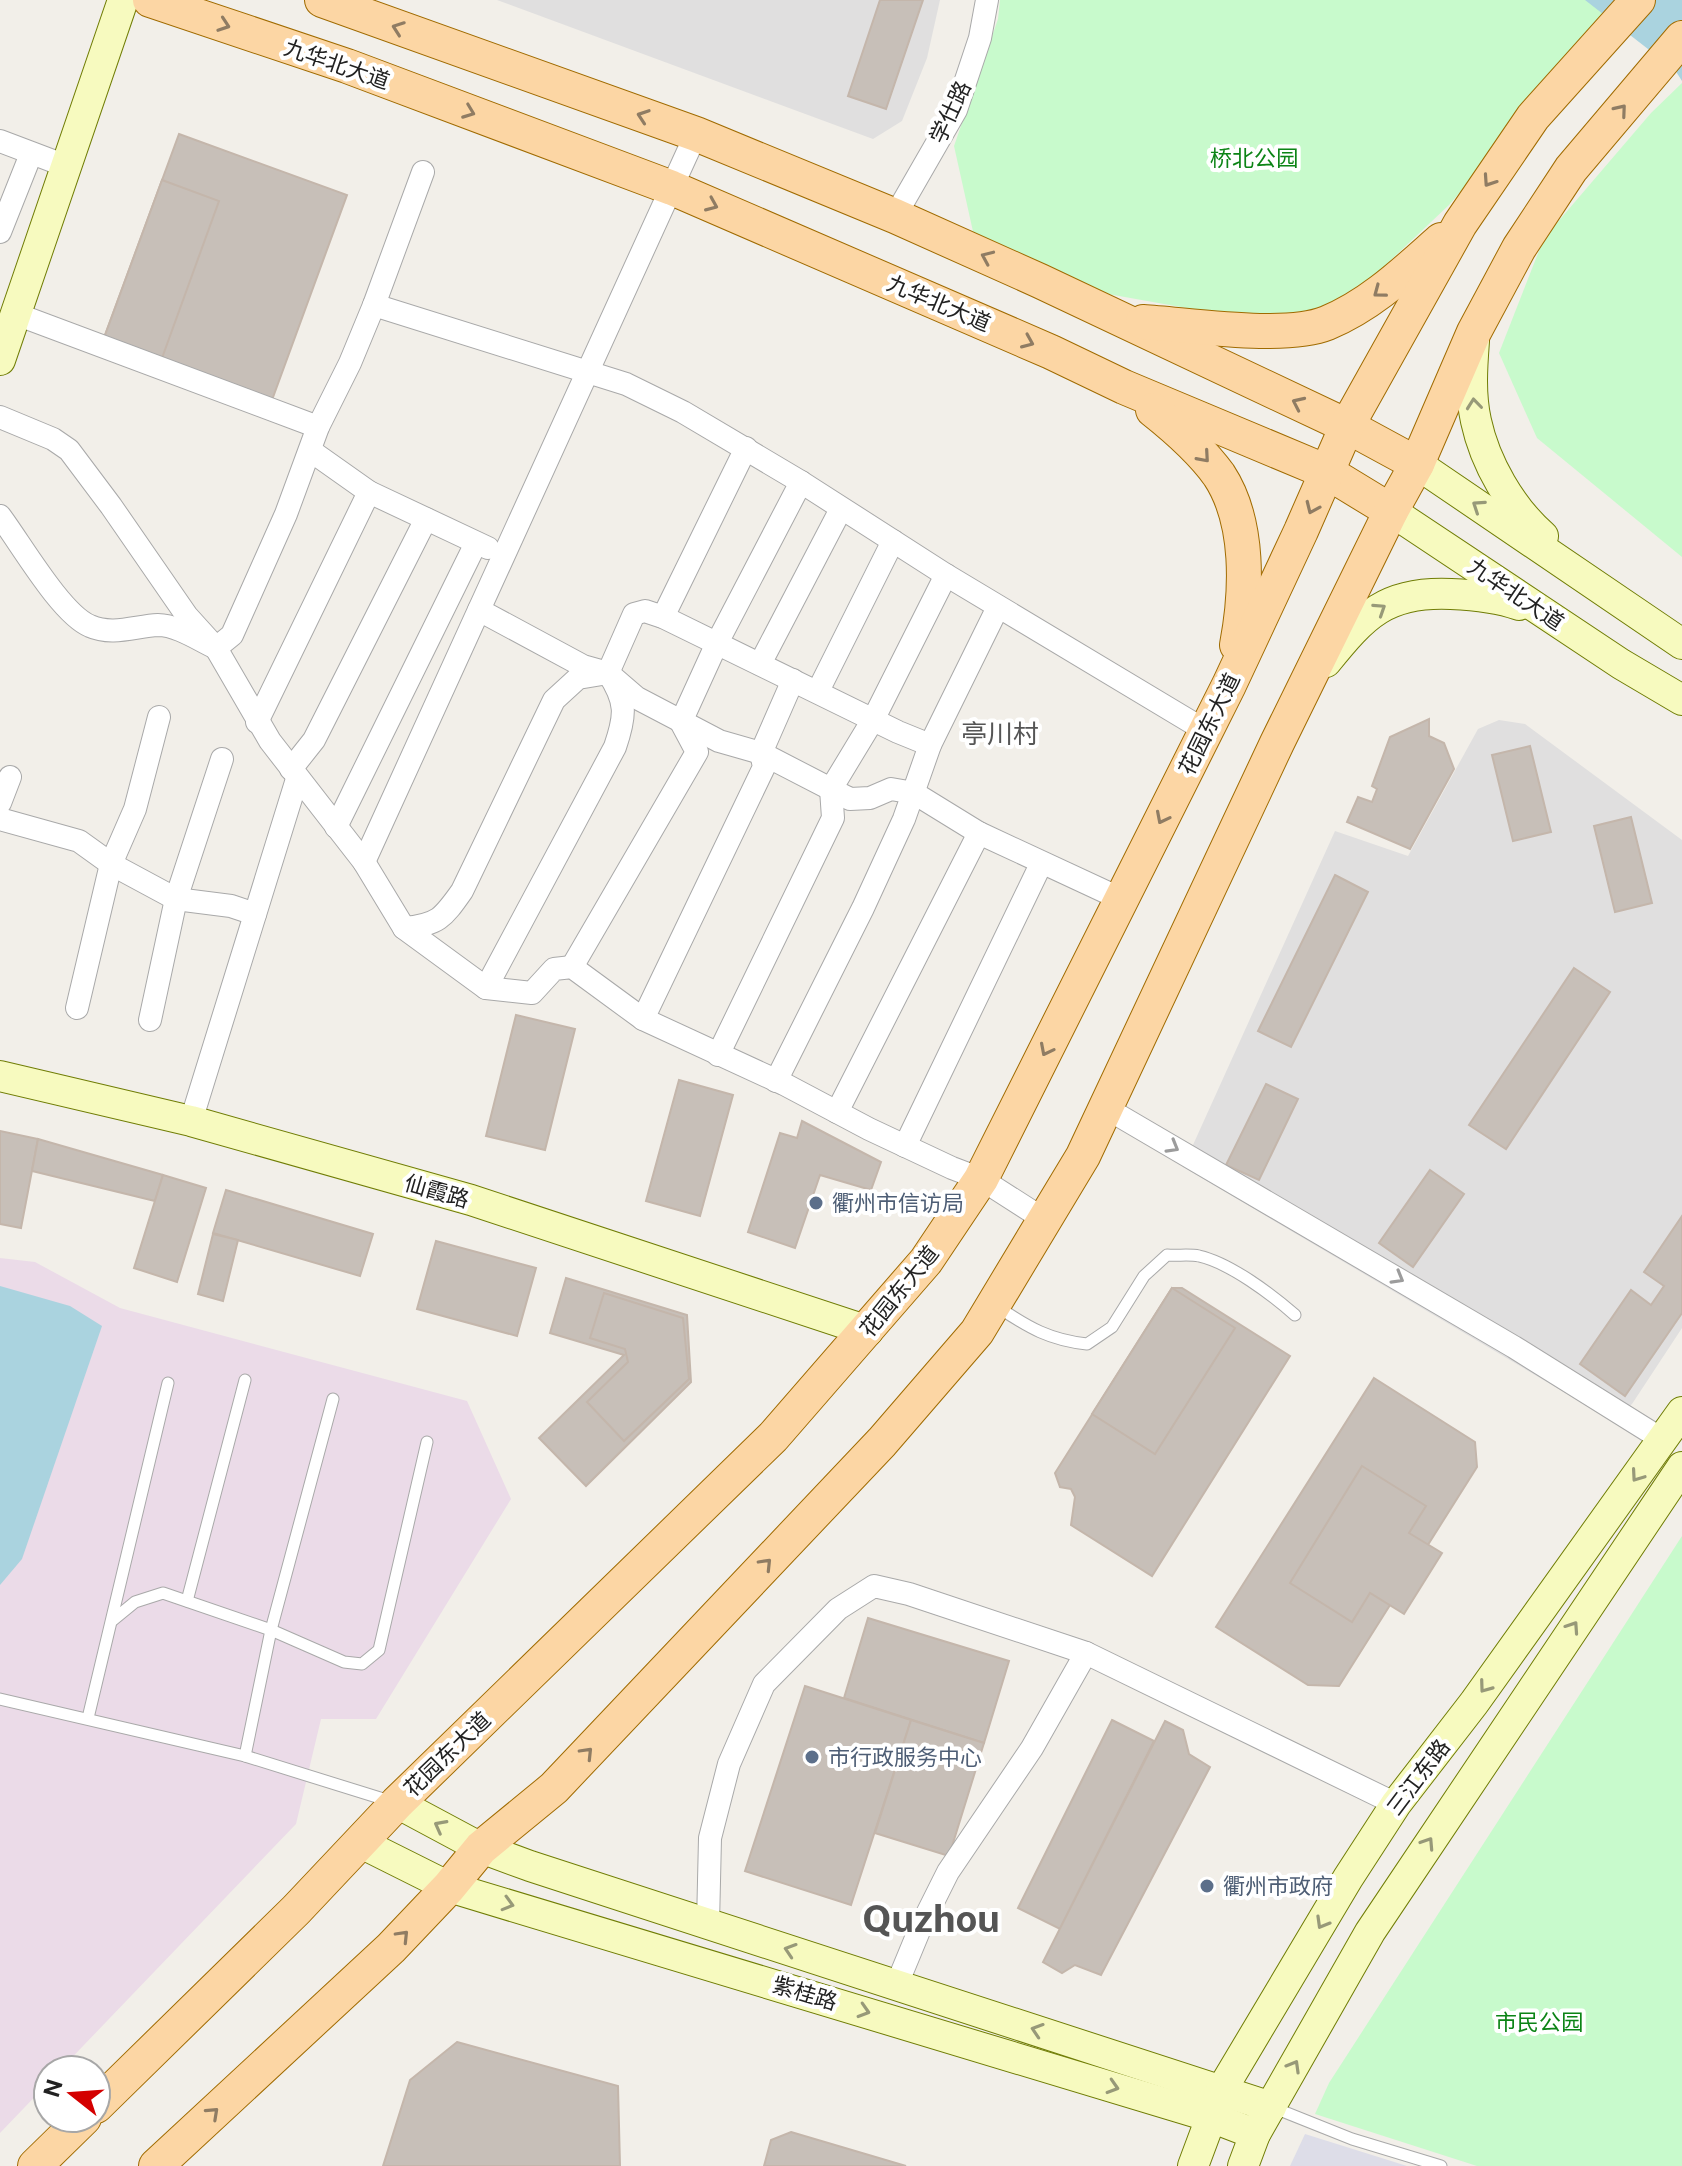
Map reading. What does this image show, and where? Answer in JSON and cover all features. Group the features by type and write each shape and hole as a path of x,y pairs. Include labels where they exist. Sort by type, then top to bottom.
{"main road":[{"path":"0,360 123,0"},
{"name":"九华北大道","path":"150,0 347,66 672,188 1036,345 1124,387 1327,472 1621,664 1682,700"},
{"path":"322,0 696,134 895,216 1123,320 1347,426 1417,464 1614,598 1682,637"},
{"name":"花园东大道","path":"112,2090 296,1910 397,1803 773,1437 926,1261 981,1179 1229,685 1347,426 1460,224 1533,117 1638,0"},
{"path":"156,2166 391,1948 481,1848 554,1788 882,1442 977,1332 1083,1156 1277,743 1417,464 1474,332 1519,248 1571,169 1682,38"},
{"path":"1123,320 1293,332 1325,324 1370,299 1460,224"},
{"path":"1474,332 1476,421 1488,457 1525,520 1614,598"},
{"path":"1124,387 1174,426 1203,456 1220,478 1235,511 1242,543 1243,574 1239,633 1229,685"},
{"path":"1307,685 1355,627 1386,603 1413,594 1475,595 1508,601 1548,615"},
{"path":"1647,618 1682,644"},
{"path":"1621,664 1682,716"},
{"name":"仙霞路","path":"0,1076 191,1121 471,1200 868,1331"},
{"name":"三江东路","path":"1193,2166 1216,2104 1348,1878 1396,1804 1482,1691 1682,1412"},
{"name":"三江东路","path":"1243,2166 1255,2134 1370,1932 1682,1467"},
{"name":"紫桂路","path":"397,1803 481,1848 897,1984 1216,2104 1255,2134"},
{"name":"紫桂路","path":"359,1842 449,1887 1216,2104 1271,2107"},
{"path":"35,2166 68,2134"}],"street":[{"name":"学仕路","path":"895,216 956,110 980,38 987,0"},
{"path":"364,862 696,134"},
{"path":"0,141 66,166"},
{"path":"0,232 31,154"},
{"path":"216,648 232,635 311,451 318,427 374,305 423,172"},
{"path":"374,305 626,384 683,412 801,482 998,607 1206,731"},
{"path":"16,314 318,427"},
{"path":"0,417 53,439 69,450 187,616 216,648 257,722 364,862 404,928 486,988 532,993 554,969 572,967 643,1019 905,1146 981,1179 1045,1220"},
{"path":"663,617 746,448"},
{"path":"311,451 369,492 504,556"},
{"path":"681,722 717,643 801,482"},
{"path":"257,722 369,492"},
{"path":"760,664 841,509"},
{"path":"0,516 66,608 91,627 131,630 161,625 216,648"},
{"path":"191,1121 255,914 294,774 426,519"},
{"path":"818,691 893,541"},
{"path":"336,827 476,543"},
{"path":"718,1055 833,818 831,789 874,718 946,575"},
{"path":"776,1081 863,908 914,793 930,745 998,607"},
{"path":"479,610 583,666 608,673 637,698 719,741 761,753 850,799 870,798 891,789 914,793 979,833 1121,899"},
{"path":"608,673 634,614 645,611 930,745"},
{"path":"404,928 428,926 444,917 462,891 554,700 578,678 608,673"},
{"path":"486,988 615,747 622,726 624,700 608,673"},
{"path":"643,1019 764,767 761,753 793,680"},
{"path":"77,1008 111,864 135,809 159,717"},
{"path":"572,967 697,752 681,722"},
{"path":"150,1020 176,899 222,759"},
{"path":"0,803 10,777"},
{"path":"0,819 79,841 111,864 176,899 231,906 255,914"},
{"path":"837,1112 979,833"},
{"path":"905,1146 1041,864"},
{"path":"1106,1108 1514,1347 1663,1440"},
{"path":"708,1924 710,1838 729,1764 764,1684 838,1609 874,1586 909,1594 1086,1653 1396,1804"},
{"path":"897,1984 948,1872 1032,1748 1086,1653"}],"lane":[{"path":"994,1304 1026,1326 1059,1340 1087,1344 1112,1327 1144,1276 1167,1255 1199,1256 1240,1275 1272,1295 1295,1315"},
{"path":"187,1601 245,1380"},
{"path":"88,1718 168,1383"},
{"path":"245,1756 271,1630 333,1399"},
{"path":"113,1620 135,1602 163,1593 271,1630 344,1662 362,1664 379,1650 427,1442"},
{"path":"0,1699 245,1756 397,1803"},
{"path":"1271,2107 1352,2139 1441,2166"}],"shaded area":[{"path":"497,0 940,0 927,58 902,121 873,139"},
{"path":"1499,720 1525,724 1682,840 1682,1328 1632,1404 1613,1421 1183,1167 1335,831 1408,856 1478,729"},
{"path":"0,1258 35,1262 120,1308 467,1401 511,1499 376,1719 321,1719 296,1824 75,2054 32,2054 32,2100 0,2133"},
{"path":"1305,2134 1407,2166 1290,2166"}],"green space":[{"name":"桥北公园","path":"1000,0 1599,0 1614,12 1449,205 1375,275 1313,314 1248,319 1108,294 974,236 954,146 998,19"},
{"path":"1682,83 1682,557 1537,438 1499,353 1544,238 1651,113"},
{"name":"市民公园","path":"1682,1536 1682,2166 1477,2166 1315,2114 1329,2083"}],"water":[{"path":"1585,0 1682,0 1682,81 1675,70"},
{"path":"0,1286 70,1306 102,1326 22,1559 0,1585"}],"building":[{"path":"880,0 923,0 886,109 848,96"},
{"path":"179,134 347,195 272,400 104,338"},
{"path":"162,180 219,201 162,358 104,338"},
{"path":"1429,719 1429,736 1444,743 1454,769 1410,849 1347,822 1358,797 1372,802 1377,789 1372,786 1390,737"},
{"path":"1530,746 1551,832 1513,841 1492,755"},
{"path":"1631,817 1652,903 1615,912 1594,826"},
{"path":"1335,875 1368,892 1291,1047 1258,1031"},
{"path":"1574,968 1610,992 1506,1149 1469,1125"},
{"path":"516,1015 575,1029 545,1150 486,1136"},
{"path":"679,1080 733,1095 700,1216 646,1201"},
{"path":"1266,1084 1298,1099 1259,1180 1226,1165"},
{"path":"802,1121 881,1162 871,1190 820,1175 795,1248 748,1232 780,1133 797,1138"},
{"path":"0,1131 38,1139 21,1228 0,1224"},
{"path":"38,1139 163,1175 155,1201 32,1171"},
{"path":"1430,1170 1464,1194 1413,1267 1379,1243"},
{"path":"163,1175 206,1188 177,1282 134,1268"},
{"path":"226,1190 373,1234 360,1276 213,1233"},
{"path":"1682,1216 1682,1313 1625,1396 1580,1364 1631,1290 1651,1305 1664,1286 1644,1272"},
{"path":"213,1234 238,1240 223,1301 198,1294"},
{"path":"436,1241 536,1268 517,1336 417,1309"},
{"path":"566,1278 687,1315 691,1382 586,1486 539,1438 624,1355 550,1333"},
{"path":"1172,1288 1182,1288 1290,1356 1152,1576 1071,1525 1075,1497 1071,1489 1060,1487 1055,1473"},
{"path":"1172,1288 1235,1328 1155,1454 1092,1414"},
{"path":"604,1293 683,1318 689,1379 624,1441 587,1402 628,1362 625,1349 590,1338"},
{"path":"1374,1378 1475,1442 1477,1467 1339,1686 1308,1685 1216,1627"},
{"path":"1362,1466 1426,1506 1409,1533 1442,1553 1404,1614 1370,1593 1352,1622 1290,1583"},
{"path":"868,1618 1009,1661 984,1743 844,1698"},
{"path":"805,1686 911,1720 851,1905 745,1871"},
{"path":"911,1720 984,1743 949,1856 875,1833"},
{"path":"1112,1720 1154,1741 1060,1929 1018,1908"},
{"name":"衢州市政府","path":"1165,1721 1183,1730 1189,1754 1210,1767 1101,1975 1075,1965 1062,1973 1043,1962"},
{"path":"457,2042 618,2086 620,2166 383,2166 410,2080"},
{"path":"791,2132 906,2166 764,2166 771,2140"}],"place":[{"name":"衢州市信访局","path":"816,1203"},
{"name":"市行政服务中心","path":"812,1757"},
{"name":"衢州市政府","path":"1207,1886"}],"district":[{"name":"亭川村","path":"1000,734"},
{"name":"Quzhou","path":"931,1919"}]}
